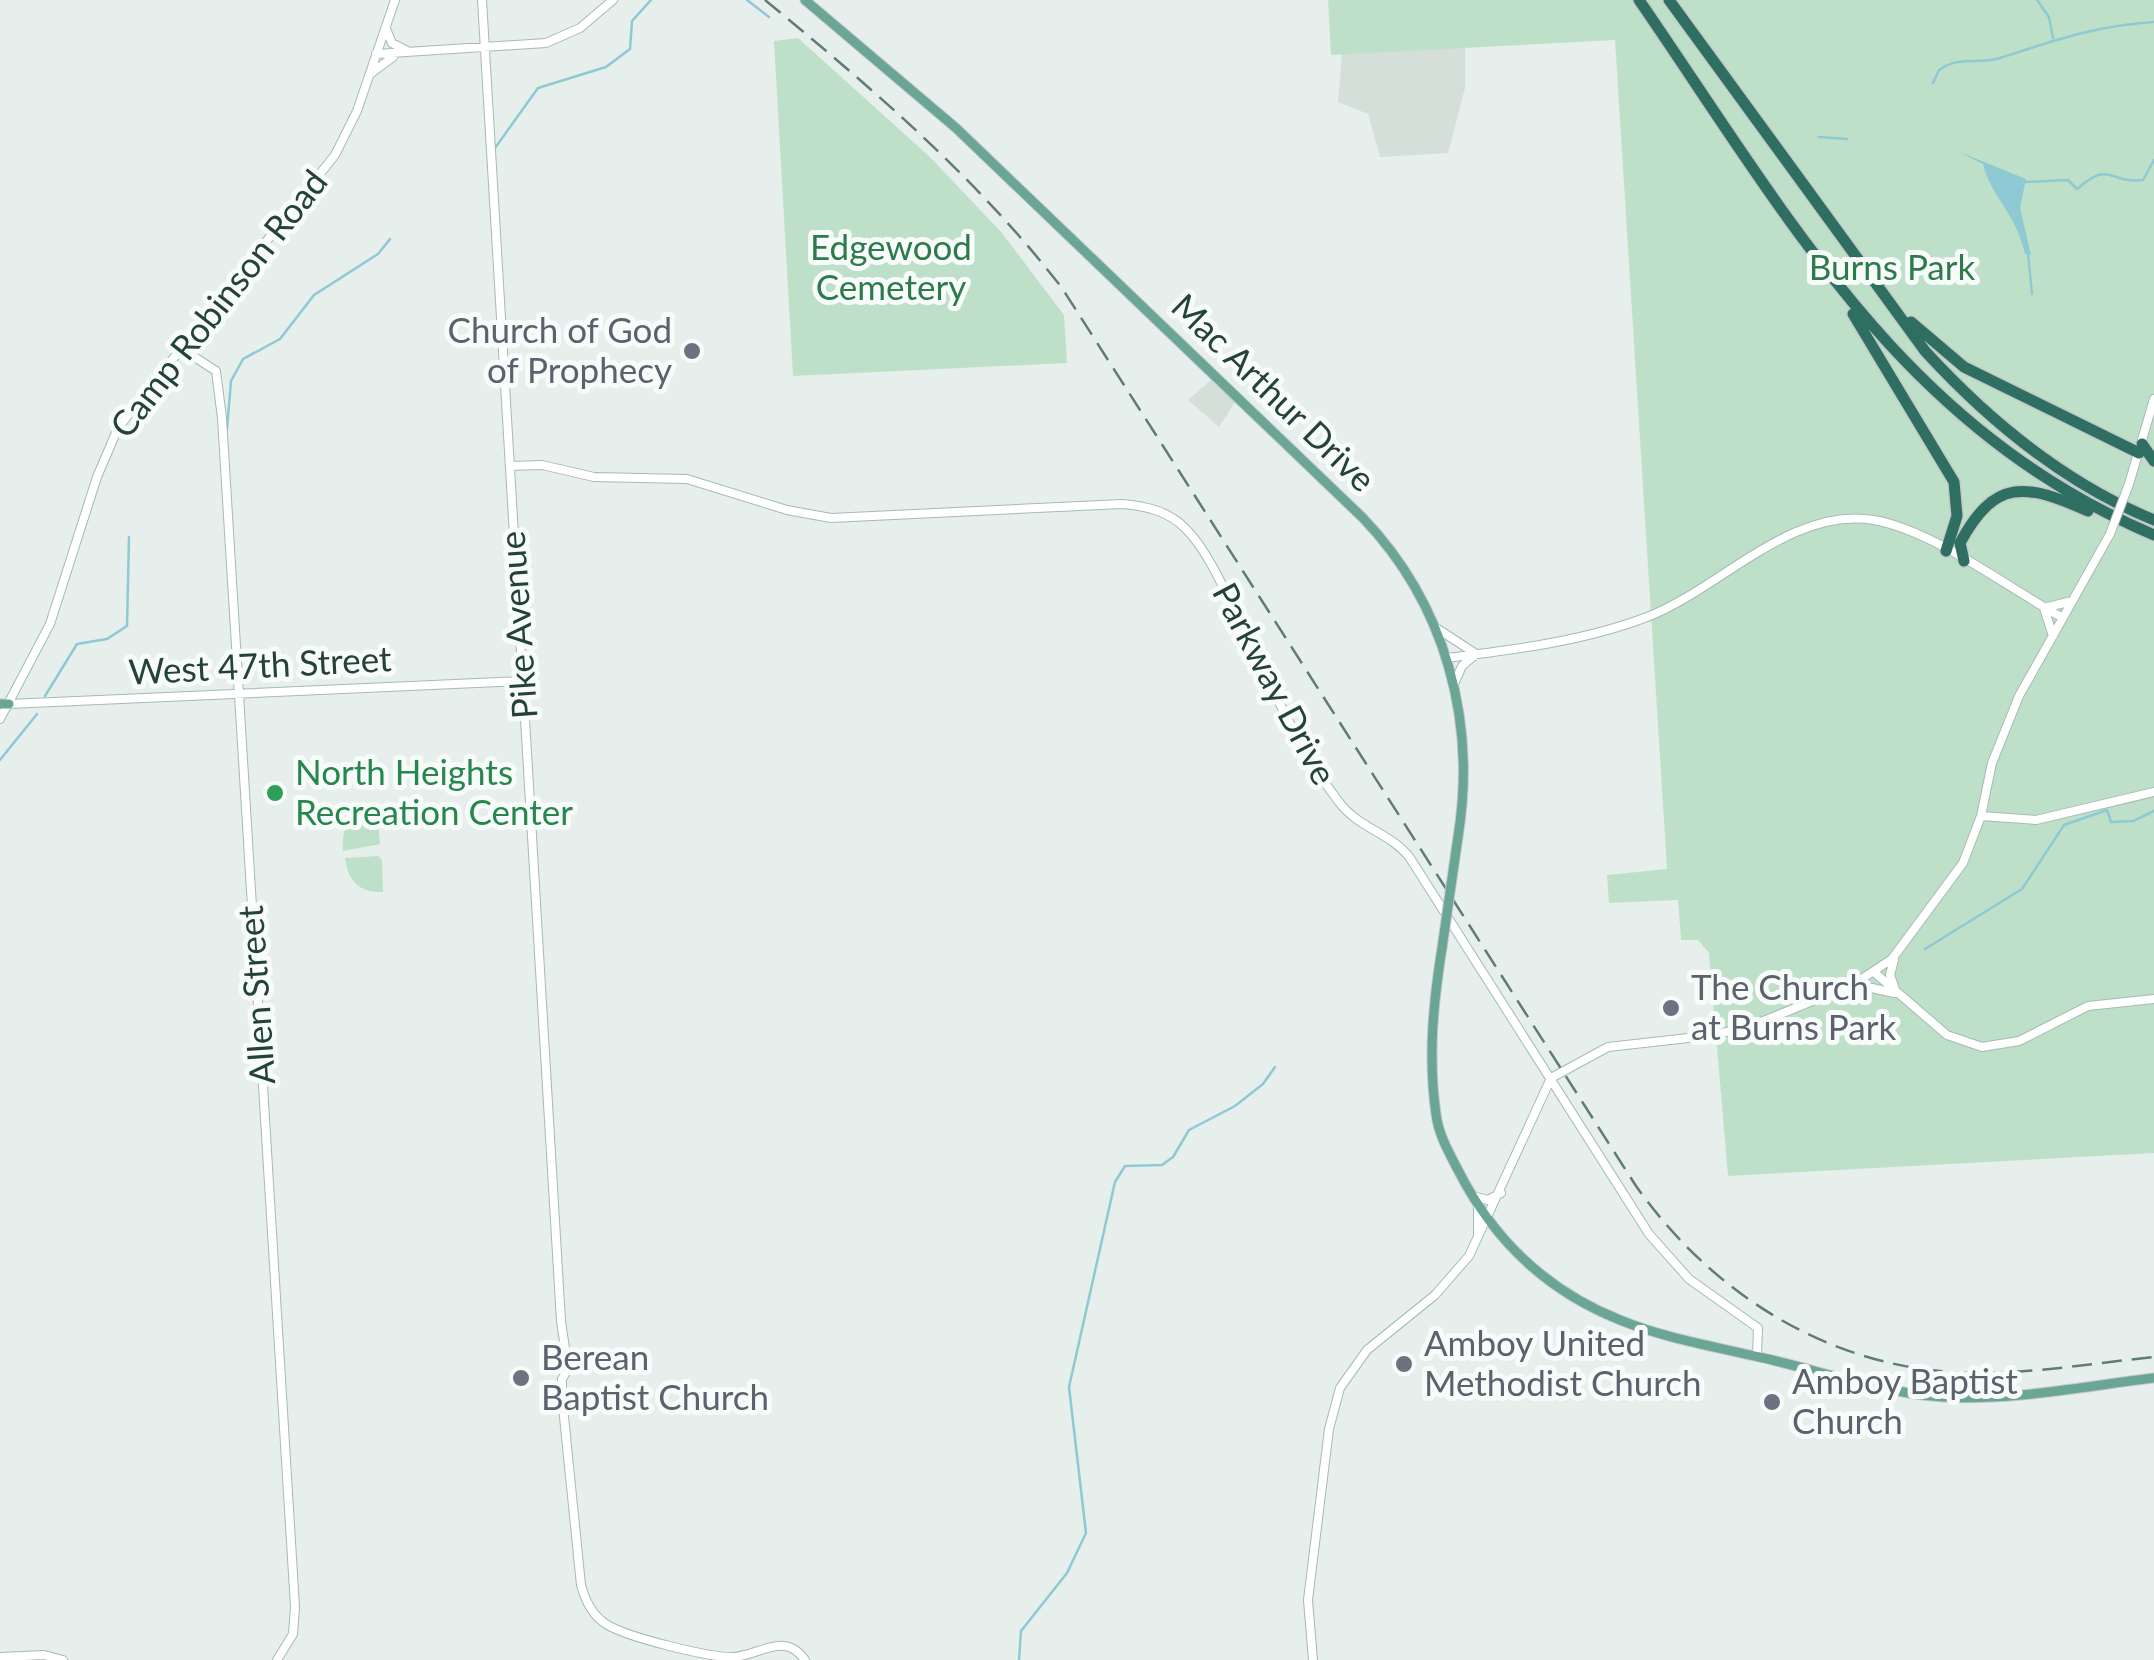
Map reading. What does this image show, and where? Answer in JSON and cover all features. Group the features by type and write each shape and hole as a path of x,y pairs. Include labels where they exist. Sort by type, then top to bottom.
{"highway":[{"path":"1638,0 1841,293 1951,476 1958,508 1954,540 1964,561"},
{"path":"1669,0 1925,351 1990,418 2062,472 2154,520"},
{"path":"1841,293 1915,374 1963,418 2027,465 2113,518 2154,535"},
{"path":"1894,307 1964,367 2141,449 2153,460"},
{"path":"1948,552 1986,503 2016,490 2062,499 2107,519 2113,518"},
{"path":"1930,542 1954,540"}],"main road":[{"name":"Mac Arthur Drive","path":"805,0 958,130 1363,518 1408,572 1438,630 1454,684 1464,752 1458,837 1431,1044 1436,1115 1475,1201 1523,1260 1587,1305 1650,1331 1943,1396 2010,1395 2154,1378"}],"street":[{"name":"Camp Robinson Road","path":"0,719 4,704 50,623 111,441 179,347 335,155 370,74 395,0"},
{"name":"Pike Avenue","path":"482,0 563,1352 568,1369 562,1384 565,1442 580,1580 592,1610 618,1630 719,1655 737,1656 784,1645 796,1649 805,1660"},
{"path":"376,54 485,49 558,39 580,28 613,0"},
{"path":"386,24 392,43 405,52"},
{"path":"370,74 382,61 405,52"},
{"name":"Allen Street","path":"179,347 212,367 219,380 295,1607 291,1639 277,1660"},
{"path":"1313,1660 1308,1600 1336,1398 1357,1360 1444,1286 1478,1240 1550,1078 1608,1047 1741,1029 1840,991 1876,972 1898,953 1955,877 1980,816 1987,778 2009,720 2110,534 2141,449 2154,399"},
{"name":"Parkway Drive","path":"509,447 532,465"},
{"path":"511,490 517,475 532,465"},
{"name":"Parkway Drive","path":"510,466 532,465 588,477 687,478 787,510 831,518 1120,504 1149,507 1172,518 1199,546 1291,726 1338,802 1356,820 1404,850 1671,1261 1701,1290 1758,1328 1757,1356"},
{"path":"1446,658 1596,632 1649,616 1783,540 1824,522 1874,520 1930,542 2063,618"},
{"path":"2044,608 2072,601"},
{"path":"2044,608 2052,636"},
{"path":"1438,630 1476,654"},
{"path":"1454,684 1462,666 1476,654"},
{"name":"West 47th Street","path":"4,704 523,681"},
{"path":"1980,816 2036,820 2154,792"},
{"path":"1983,802 1999,819"},
{"path":"1896,994 1890,975 1898,953"},
{"path":"1876,972 1896,994 1947,1035 1990,1047 2018,1041 2088,1006 2154,998"},
{"path":"1840,991 1872,988 1896,994"},
{"path":"1543,1094 1558,1091"},
{"path":"1478,1240 1475,1201 1501,1193"},
{"path":"0,1657 44,1655 62,1660"}],"shaded area":[{"path":"1343,43 1465,43 1465,88 1448,153 1380,157 1368,114 1338,102"},
{"path":"1211,380 1235,402 1219,427 1188,400"}],"green space":[{"name":"Burns Park","path":"1328,0 2154,0 2154,1153 1728,1176 1709,953 1698,940 1681,940 1678,900 1609,903 1607,875 1667,869 1615,40 1331,55"},
{"name":"Edgewood Cemetery","path":"798,38 930,157 1002,233 1064,315 1067,363 793,376 774,41"},
{"path":"377,809 380,844 343,851 350,821"},
{"path":"378,856 382,860 383,892 356,884 345,858"}],"water":[{"path":"1957,151 2026,179 2020,208 2031,255 2025,254 2016,227 1983,164"}],"waterway":[{"path":"495,148 538,88 606,67 630,49 632,21 651,0"},
{"path":"747,0 769,17"},
{"path":"2037,0 2049,17 2053,38"},
{"path":"1933,83 1939,70 1954,63 1992,60 2095,30 2154,22"},
{"path":"1819,137 1847,139"},
{"path":"2025,182 2068,180 2077,189 2104,174 2143,180 2154,160"},
{"path":"227,429 231,381 243,359 280,339 314,295 378,254 390,239"},
{"path":"2028,254 2032,294"},
{"path":"45,696 77,644 107,639 127,626 129,537"},
{"path":"0,760 37,714"},
{"path":"1925,949 2022,889 2064,825 2107,810 2111,822 2133,821 2154,811"},
{"path":"1019,1660 1021,1631 1067,1573 1086,1533 1069,1387 1115,1182 1125,1166 1162,1165 1173,1157 1189,1130 1235,1106 1263,1084 1275,1067"}],"railway":[{"path":"765,0 884,101 959,172 1062,288 1636,1186 1702,1261 1740,1293 1824,1342 1920,1369 2017,1372 2154,1357"}],"place":[{"name":"Church of God of Prophecy","path":"692,351"},
{"name":"North Heights Recreation Center","path":"275,793"},
{"name":"The Church at Burns Park","path":"1671,1008"},
{"name":"Amboy United Methodist Church","path":"1404,1364"},
{"name":"Berean Baptist Church","path":"521,1378"},
{"name":"Amboy Baptist Church","path":"1772,1402"}]}
